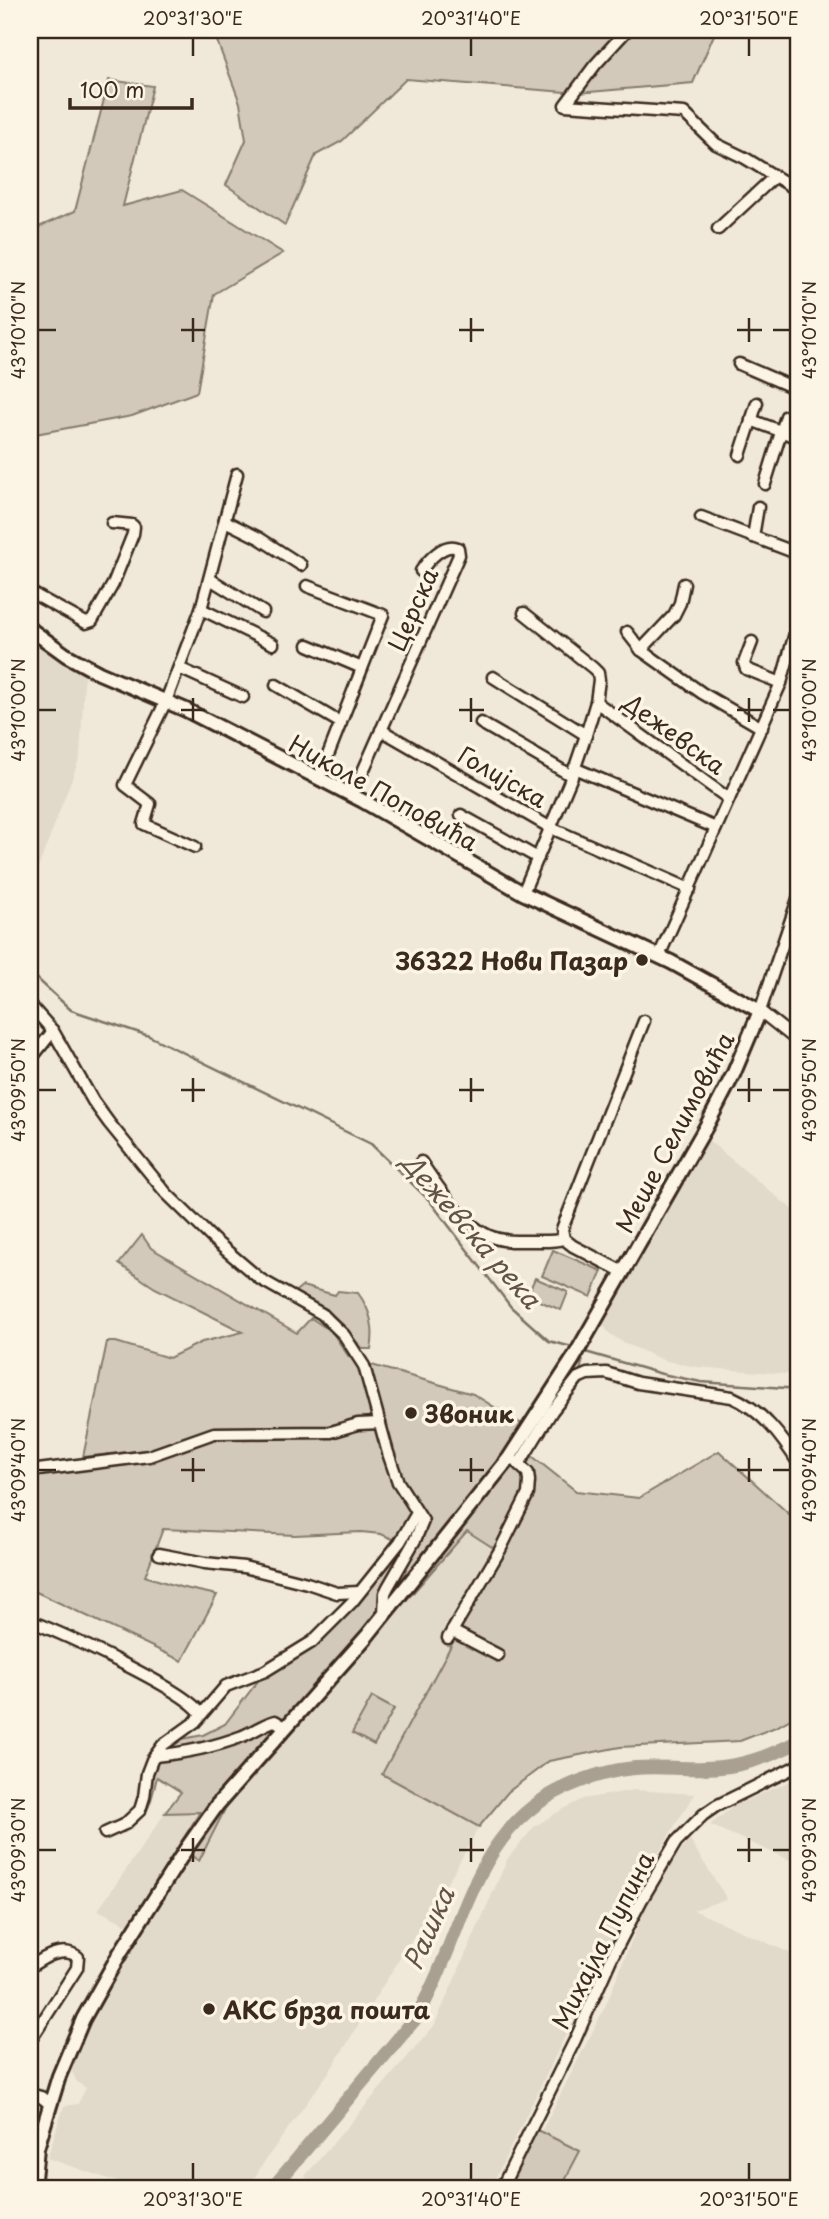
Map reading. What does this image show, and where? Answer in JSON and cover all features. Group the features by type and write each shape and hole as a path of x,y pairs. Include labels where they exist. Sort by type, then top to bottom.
{"main road":[{"name":"Николе Поповића","path":"30,629 99,673 186,710 319,778 523,893 659,957 760,1011"},
{"name":"Меше Селимовића","path":"33,2189 37,2148 59,2076 77,2031 120,1952 211,1813 285,1727 342,1667 514,1461 707,1125 733,1076 760,1011"}],"street":[{"path":"627,30 595,65 565,105 684,113 716,144 745,158 799,191"},
{"path":"718,229 774,177"},
{"path":"739,364 799,390"},
{"path":"740,455 757,403"},
{"path":"765,484 786,416"},
{"path":"751,420 799,438"},
{"path":"195,847 144,824 150,804 125,785 166,701 201,609 237,474"},
{"path":"753,537 758,507"},
{"path":"701,517 799,554"},
{"path":"225,521 259,538 301,565"},
{"path":"30,592 86,623 92,621 113,584 133,534 132,525 112,523"},
{"name":"Церска","path":"352,796 459,555 458,548 446,547 421,571"},
{"path":"210,579 263,612"},
{"path":"641,650 674,615 684,584"},
{"path":"307,586 383,615 319,778"},
{"path":"201,609 273,644"},
{"name":"Голијска","path":"523,893 573,772 596,702 599,680 598,673 524,613"},
{"name":"Дежевска","path":"659,957 781,683 799,619"},
{"name":"Дежевска","path":"627,632 641,650 702,693 762,728"},
{"path":"752,642 744,663 746,670 781,683"},
{"path":"308,645 362,668"},
{"path":"179,668 243,697"},
{"path":"493,677 586,735"},
{"path":"276,685 341,723"},
{"name":"Дежевска","path":"596,702 729,799"},
{"name":"Голијска","path":"481,723 573,772"},
{"name":"Голијска","path":"381,730 551,828"},
{"path":"573,772 716,828"},
{"path":"461,815 538,858"},
{"path":"551,828 690,889"},
{"name":"Меше Селимовића","path":"799,896 760,1011 799,1042"},
{"path":"30,1004 53,1031 93,1101 166,1193 214,1240 260,1279 322,1314 344,1335 364,1366 398,1482 423,1521 388,1587 384,1614"},
{"path":"421,1161 434,1182 467,1220 492,1237 555,1242 564,1239 562,1229 644,1021"},
{"path":"30,1060 53,1031"},
{"name":"Меше Селимовића","path":"564,1239 623,1272"},
{"path":"498,1655 450,1635 500,1550 528,1494 529,1477 526,1469 514,1461 578,1378 594,1373 606,1373 638,1383 732,1397 766,1420 782,1436 799,1464"},
{"path":"30,1471 149,1456 214,1433 331,1432 358,1424 380,1423"},
{"path":"105,1833 125,1824 140,1810 148,1773 155,1756 165,1743 182,1733 226,1686 258,1674 307,1646 346,1609 400,1542 417,1513"},
{"path":"159,1554 244,1567 337,1593 359,1592"},
{"path":"30,1621 57,1631 162,1685 192,1703 201,1714"},
{"path":"155,1756 226,1741 257,1730 271,1721 285,1727"},
{"name":"Михајла Пупина","path":"501,2189 575,2040 611,1959 666,1857 703,1815 730,1797 799,1765"},
{"path":"30,1967 54,1954 71,1953 78,1957 77,1968 30,2041"},
{"path":"30,2094 41,2097 50,2104"}],"shaded area":[{"path":"213,30 716,30 693,83 578,93 406,79 342,141 316,155 285,225 226,185 246,140 240,103"},
{"path":"109,80 153,86 123,206 182,190 283,253 214,294 197,392 132,416 30,435 30,231 75,211"},
{"path":"30,629 85,665 80,757 30,889"},
{"path":"708,1140 799,1215 799,1375 696,1367 663,1360 624,1343 610,1334 601,1323"},
{"path":"142,1235 151,1248 297,1333 311,1318 332,1332 349,1357 473,1394 525,1426 583,1360 578,1378 527,1452 576,1491 639,1498 719,1451 799,1523 799,1714 778,1726 740,1741 620,1747 549,1761 508,1792 479,1827 382,1774 454,1640 446,1635 495,1549 467,1531 237,1794 225,1809 199,1861 189,1854 126,1960 111,1954 200,1812 165,1813 181,1792 157,1777 148,1809 124,1832 119,1825 135,1810 142,1774 154,1749 166,1736 172,1741 203,1735 225,1724 261,1677 307,1646 400,1542 381,1534 361,1532 295,1535 163,1529 145,1576 217,1595 182,1661 30,1589 30,1477 101,1466 155,1462 157,1449 83,1457 107,1342 116,1342 169,1358 202,1342 243,1332 155,1288 119,1264"},
{"path":"553,1250 602,1271 591,1297 542,1276"},
{"path":"535,1278 568,1292 561,1310 527,1296"},
{"path":"302,1286 335,1295 338,1291 358,1293 370,1320 371,1349 363,1349 327,1309 293,1293"},
{"path":"467,1531 496,1548 446,1635 455,1640 382,1774 479,1827 331,2069 264,2162 248,2189 138,2189 47,2158 64,2106 78,2104 86,2088 77,2082 70,2068 78,2045 109,1987 190,1853 199,1861 225,1809 237,1794"},
{"path":"372,1697 394,1709 374,1745 352,1733"},
{"path":"799,1777 799,1864 710,1825 734,1806"},
{"path":"634,1790 695,1794 633,1898 490,2189 314,2189 305,2176 434,2026 508,1858 534,1827 563,1809 583,1799"},
{"path":"200,1812 128,1925 98,1910 165,1813"},
{"path":"689,1839 727,1899 693,1910 799,1957 799,2189 512,2189 605,2007 650,1895"},
{"path":"537,2130 580,2151 560,2189 508,2189"}],"waterway":[{"name":"Дежевска река","path":"30,972 71,1010 149,1036 371,1144 429,1200 511,1307 549,1341 576,1348"},
{"name":"Дежевска река","path":"582,1351 701,1382 799,1389"},
{"name":"Рашка","path":"272,2189 415,2019 432,1988 472,1890 488,1859 508,1831 532,1807 564,1788 607,1773 643,1767 695,1768 742,1764 765,1757 799,1741"}],"place":[{"name":"36322 Нови Пазар","path":"642,960"},
{"name":"Звоник","path":"411,1413"},
{"name":"АКС брза пошта","path":"209,2009"}]}
